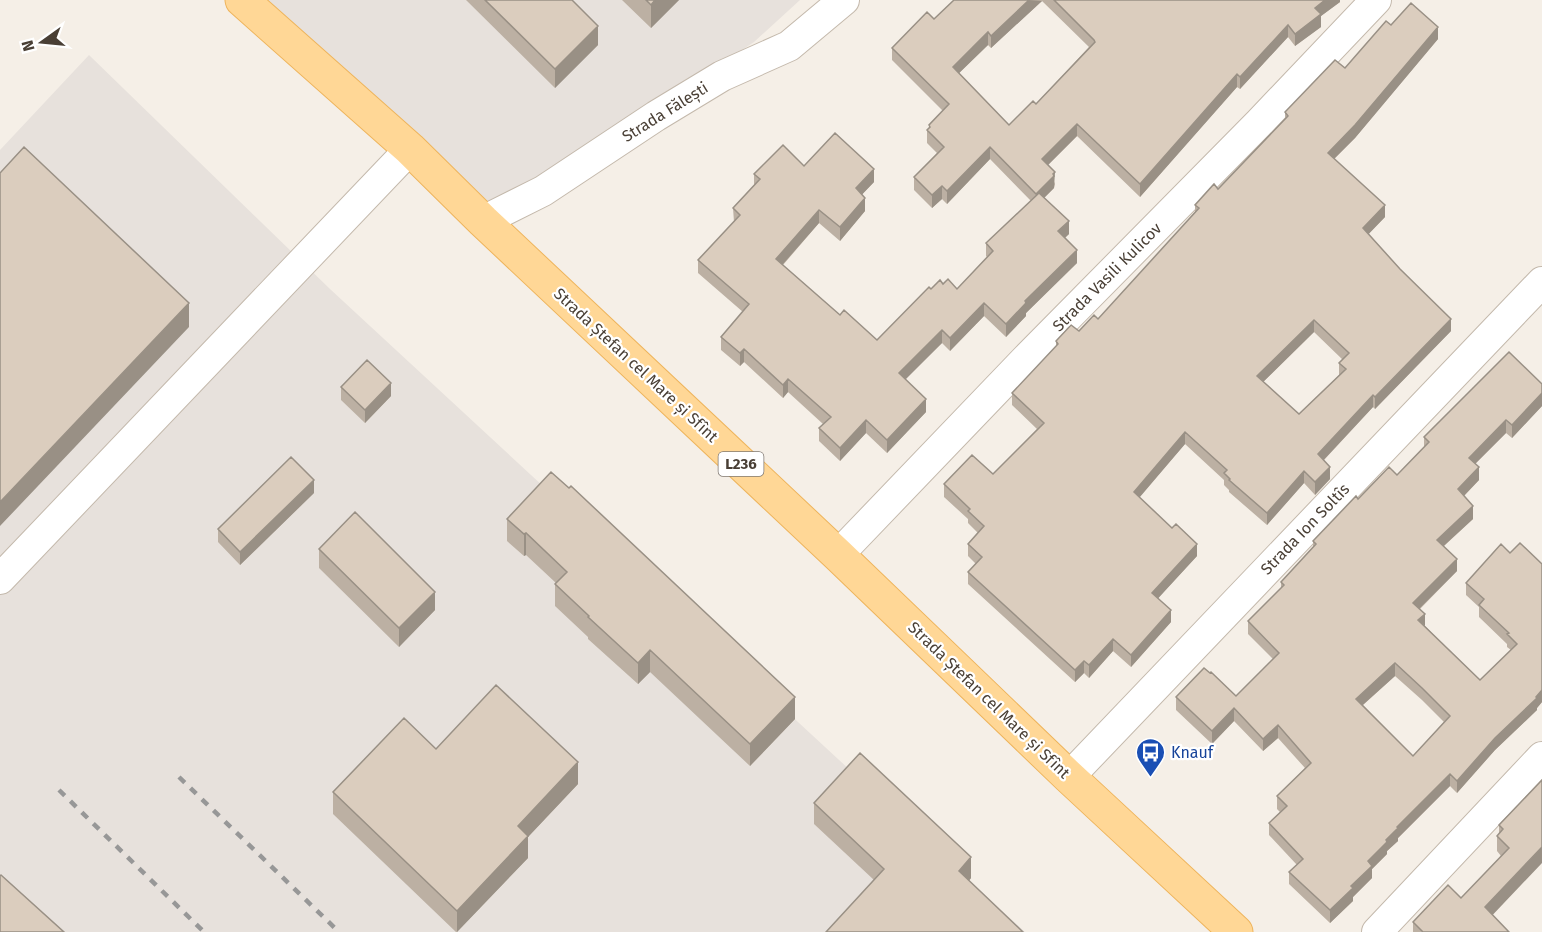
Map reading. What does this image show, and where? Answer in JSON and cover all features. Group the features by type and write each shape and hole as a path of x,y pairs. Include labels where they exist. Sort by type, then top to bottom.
{"main road":[{"name":"Strada Ștefan cel Mare și Sfînt","path":"242,0 410,149 1069,777 1236,932"}],"street":[{"name":"Strada Fălești","path":"483,221 543,191 656,116 722,76 789,46 844,0"},
{"name":"Strada Vasili Kulicov","path":"838,555 1376,0"},
{"path":"0,579 410,149"},
{"name":"Strada Ion Soltîs","path":"1069,777 1542,282"},
{"path":"1377,932 1542,757"}],"shaded area":[{"path":"242,0 800,0 754,42 483,221"},
{"path":"89,55 330,289 1025,932 0,932 0,150"}],"building":[{"path":"485,0 572,0 598,26 555,69"},
{"path":"954,0 1029,0 991,36 988,32 953,67 1009,125 1033,101 1036,104 1095,42 1054,0 1325,0 1315,8 1321,14 1295,34 1288,25 1240,77 1237,74 1140,184 1077,124 1042,159 1055,172 1054,176 1036,194 990,147 947,191 942,186 932,195 914,177 944,147 927,130 949,104 892,48 927,12 934,19"},
{"path":"1411,3 1438,27 1355,125 1328,153 1385,205 1363,228 1400,269 1451,319 1375,397 1373,395 1318,454 1330,467 1315,482 1304,471 1267,513 1229,480 1224,473 1227,470 1185,432 1134,492 1172,528 1176,524 1197,544 1152,593 1171,610 1131,655 1113,639 1089,665 1084,661 1075,670 968,572 982,557 968,544 984,526 944,484 972,455 993,474 1044,423 1012,393 1058,344 1056,341 1071,325 1079,331 1094,315 1098,319 1199,208 1195,205 1214,184 1218,189 1288,116 1285,112 1335,60 1345,68 1386,21 1391,25","holes":["1314,320 1349,353 1339,363 1346,369 1299,414 1257,376"]},
{"path":"835,133 874,169 856,188 865,198 840,227 819,210 776,259 840,315 844,310 877,340 929,287 931,289 940,280 943,284 948,279 957,289 993,251 986,243 1039,193 1069,221 1058,231 1077,250 1025,301 1026,303 1006,324 984,303 950,338 942,330 899,373 926,399 887,440 866,420 840,448 819,428 831,417 788,379 783,385 744,349 740,353 721,337 749,304 698,260 740,215 733,208 760,179 754,174 783,145 804,166"},
{"path":"24,147 189,303 0,502 0,173"},
{"path":"1509,352 1542,384 1542,393 1512,425 1506,420 1469,458 1479,467 1458,489 1473,506 1437,540 1457,559 1413,603 1425,614 1418,620 1480,680 1517,644 1507,634 1509,633 1479,605 1484,599 1466,583 1501,544 1510,553 1520,543 1542,564 1542,690 1537,698 1495,738 1457,781 1450,774 1397,827 1386,840 1387,842 1368,861 1372,866 1330,910 1289,872 1303,859 1269,823 1287,806 1277,796 1311,763 1278,725 1263,739 1234,708 1212,731 1176,697 1204,668 1236,696 1279,653 1248,621 1284,585 1281,582 1316,544 1313,541 1356,496 1358,499 1389,467 1397,475 1429,442 1424,437","holes":["1395,663 1450,716 1413,756 1356,699"]},
{"path":"367,360 391,383 365,410 341,387"},
{"path":"291,457 314,480 240,552 218,529"},
{"path":"551,472 569,488 571,486 795,697 750,744 650,650 638,663 588,617 555,584 567,572 526,533 524,534 507,519"},
{"path":"355,512 435,592 399,628 319,549"},
{"path":"496,685 578,762 518,826 528,836 457,911 333,792 404,718 436,749"},
{"path":"860,753 971,857 959,871 1023,932 826,932 884,869 814,803"},
{"path":"1542,780 1542,847 1485,907 1509,932 1423,932 1413,922 1448,885 1461,898 1509,848 1497,836 1503,829 1499,825"},
{"path":"1,875 64,932 0,932"}],"railway":[{"path":"179,777 339,932"},
{"path":"59,790 204,932"}],"place":[{"name":"Knauf","path":"1150,778"}]}
